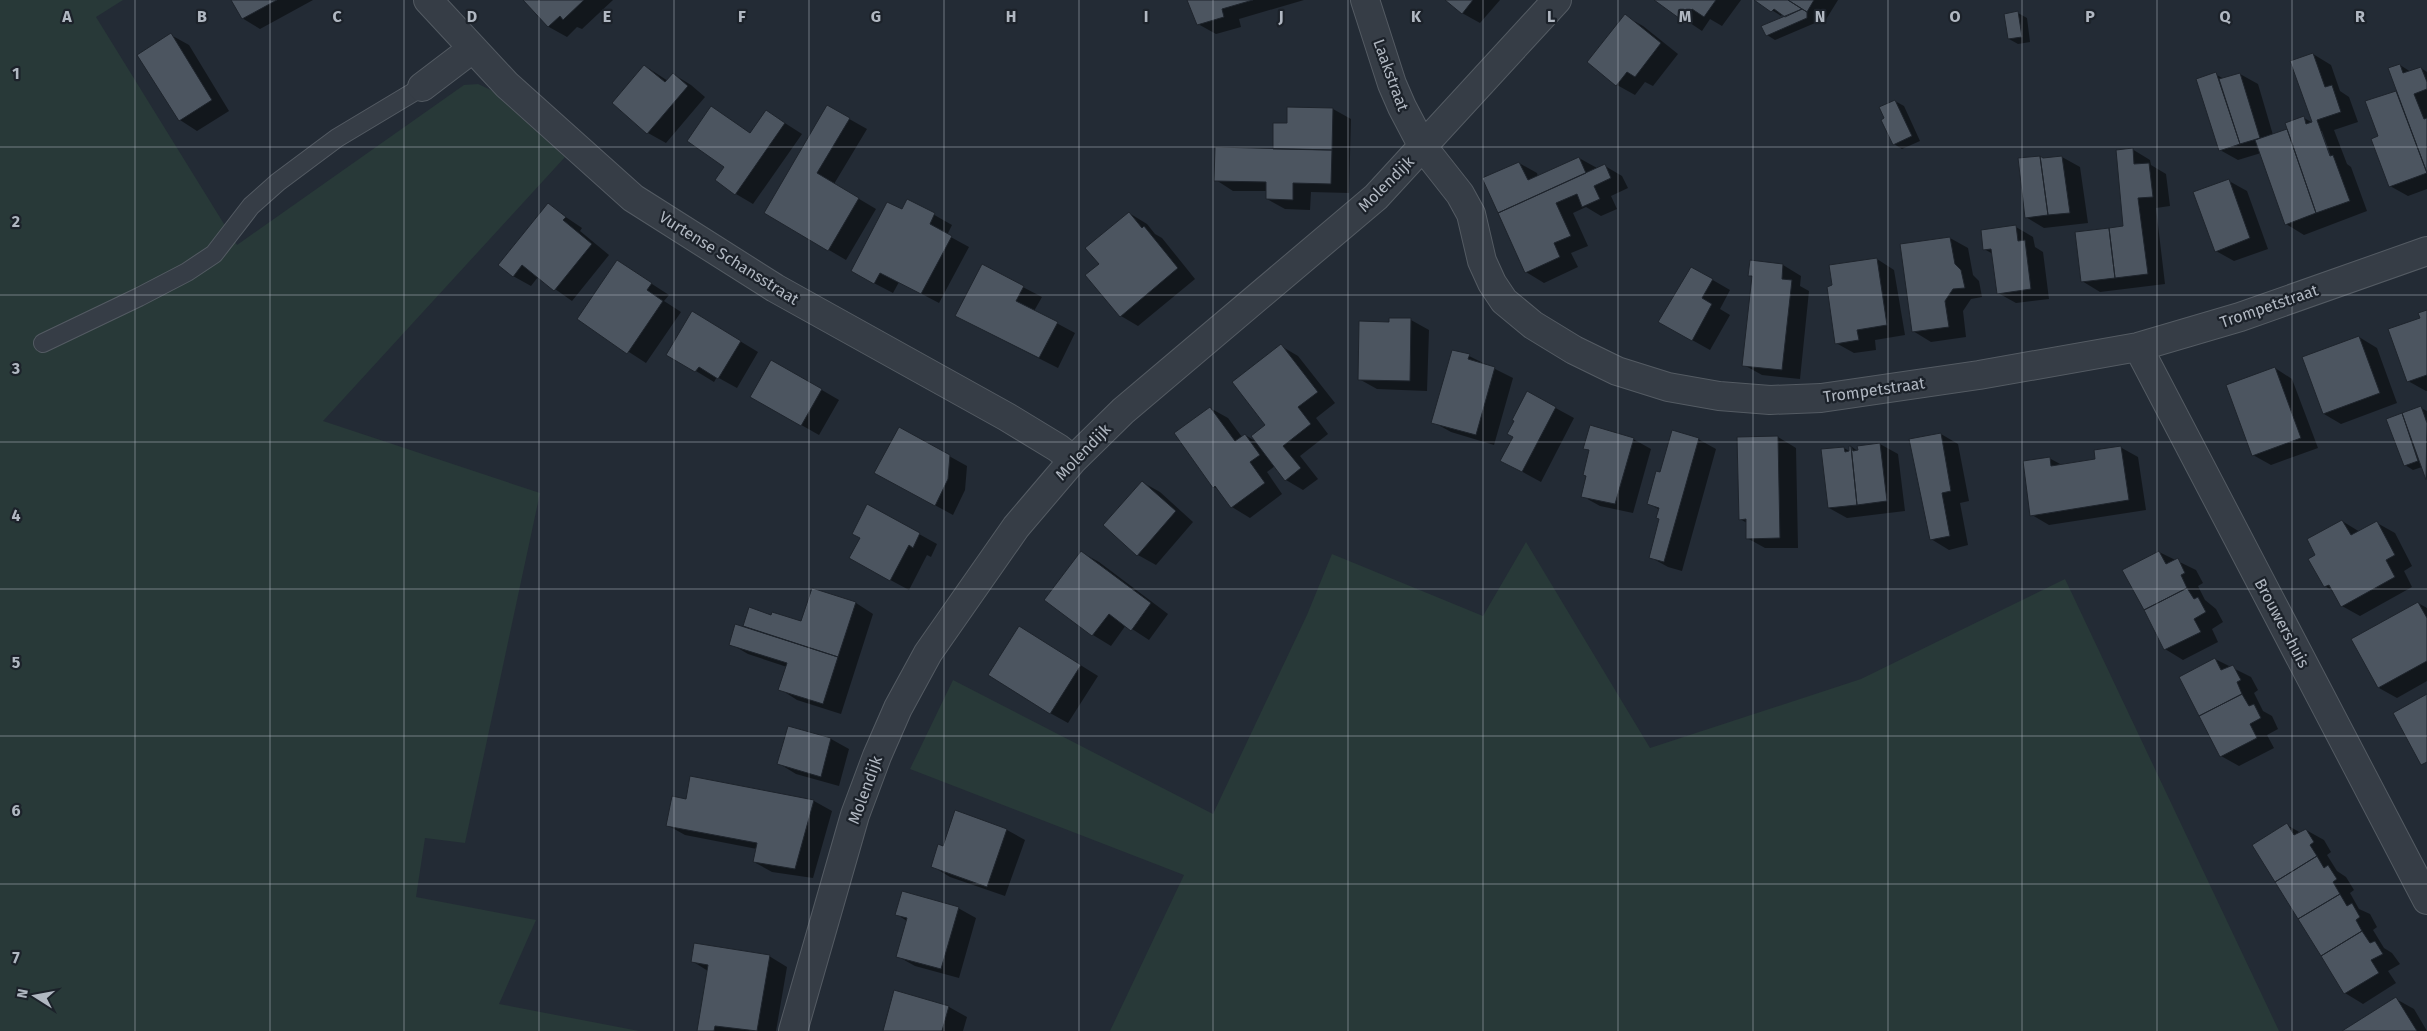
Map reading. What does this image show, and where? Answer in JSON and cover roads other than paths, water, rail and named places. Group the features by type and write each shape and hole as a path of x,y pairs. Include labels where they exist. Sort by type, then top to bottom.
{"street":[{"name":"Vurtense Schansstraat","path":"428,0 507,85 632,198 775,288 1007,417 1058,448 1073,460"},
{"name":"Laakstraat","path":"1365,0 1392,84 1423,147"},
{"name":"Molendijk","path":"793,1031 855,815 877,756 898,708 928,653 1016,527 1073,460 1130,405 1376,197 1557,0"},
{"path":"422,87 472,49"},
{"name":"Trompetstraat","path":"1423,147 1460,194 1471,214 1482,261 1492,283 1504,301 1533,325 1574,350 1617,371 1668,387 1728,397 1770,400 1821,398 1980,375 2138,347 2240,317 2427,251"},
{"name":"Brouwershuis","path":"2138,347 2427,900"}],"lane":[{"path":"43,343 139,297 214,254 251,206 285,176 337,138 422,87"}]}
